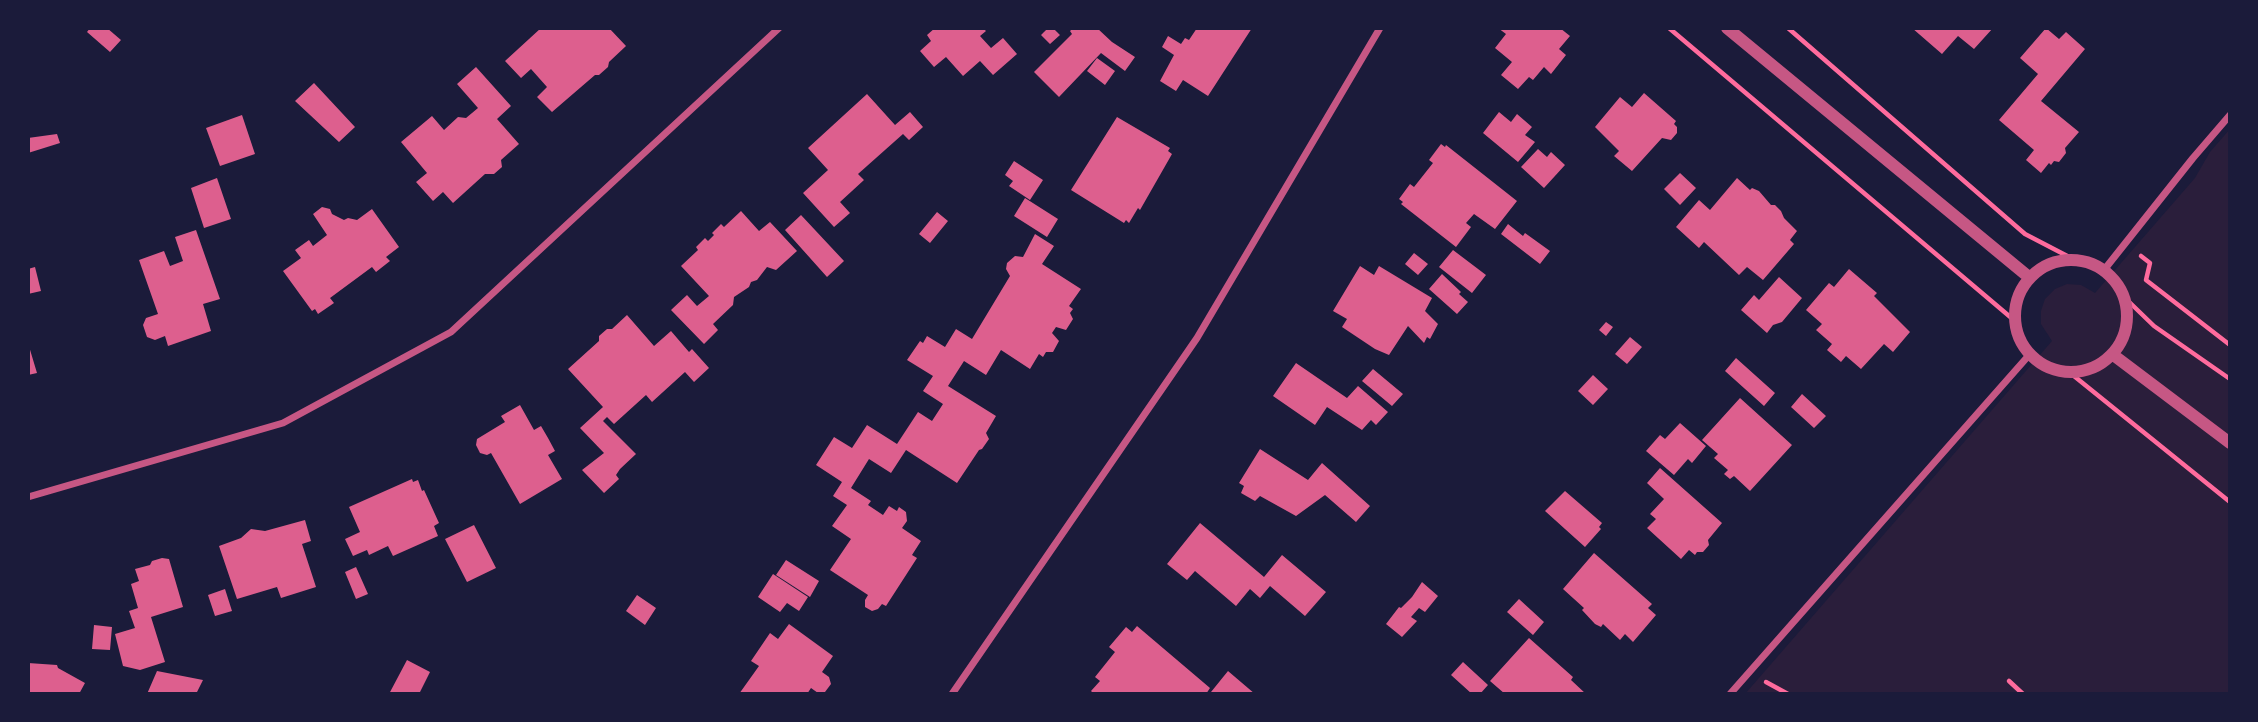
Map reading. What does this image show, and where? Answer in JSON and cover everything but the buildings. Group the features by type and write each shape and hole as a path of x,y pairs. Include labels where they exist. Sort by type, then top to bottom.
{"street":[{"path":"28,497 283,423 452,331 779,28"},
{"path":"952,694 1197,338 1380,28"},
{"path":"1727,28 2030,278"},
{"path":"2104,270 2230,115"},
{"path":"2063,260 2090,263 2104,270 2116,282 2124,297 2128,314 2124,336 2112,354 2099,365 2083,371 2068,372 2041,363 2030,354 2020,339 2015,321 2021,290 2030,278 2051,264 2063,260"},
{"path":"1730,694 2030,354"},
{"path":"2112,354 2230,443"}],"path":[{"path":"1669,28 2015,321"},
{"path":"1788,28 2025,234 2075,260"},
{"path":"2125,244 2150,263 2146,280 2230,345"},
{"path":"2124,297 2154,326 2230,379"},
{"path":"2068,372 2230,502"},
{"path":"2009,681 2023,694"}],"shaded area":[{"path":"2230,129 2230,694 1745,694 2052,341 2041,324 2045,299 2055,289 2067,284 2081,285 2095,293 2195,178 2210,152"}]}
